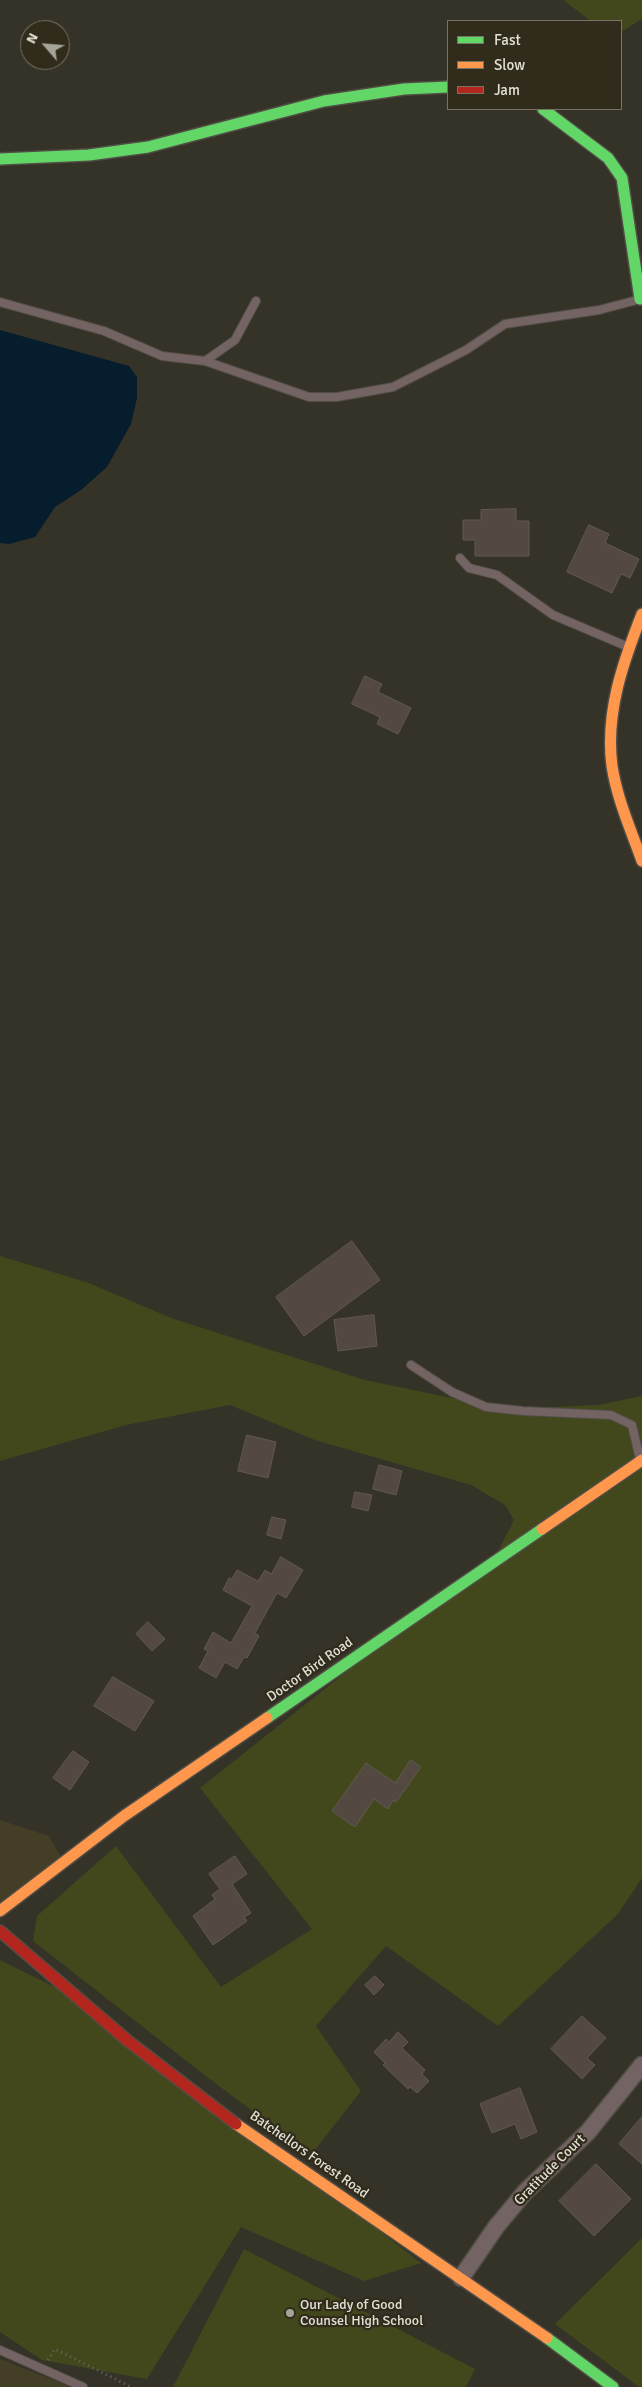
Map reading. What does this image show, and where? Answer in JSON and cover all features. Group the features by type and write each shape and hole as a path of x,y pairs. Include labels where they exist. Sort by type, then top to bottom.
{"street":[{"path":"0,159 89,155 148,147 324,101 404,89 447,87"},
{"path":"544,110 608,158 622,178 641,298"},
{"path":"642,614 629,647 611,717 612,766 628,823 642,861"},
{"name":"Doctor Bird Road","path":"0,1911 124,1816 641,1460"},
{"name":"Batchellors Forest Road","path":"0,1931 77,1998 206,2103 544,2334 613,2387"},
{"name":"Gratitude Court","path":"460,2278 496,2227 525,2192 588,2132 642,2065"}],"lane":[{"path":"0,302 104,331 162,356 205,361 309,397 336,397 393,387 466,350 505,324 599,310 641,298"},
{"path":"205,361 235,340 256,301"},
{"path":"460,558 469,568 497,575 553,615 629,647"},
{"path":"411,1365 452,1392 486,1407 523,1411 611,1415 620,1418 632,1425 641,1460"},
{"path":"0,2350 78,2386"}],"path":[{"path":"42,2369 54,2349 131,2387"}],"shaded area":[{"path":"0,1820 49,1836 63,1861 0,1911"},
{"path":"0,2359 71,2387 0,2387"}],"green space":[{"path":"563,0 642,0 642,19 622,31 622,20 590,20"},
{"path":"0,1256 89,1283 171,1318 365,1380 505,1409 598,1405 642,1396 642,1878 618,1914 498,2026 386,1946 316,2026 361,2091 311,2155 207,2077 33,1941 37,1916 116,1846 221,1987 312,1929 200,1788 438,1599 491,1565 514,1520 505,1505 471,1485 315,1440 230,1405 126,1425 0,1461"},
{"path":"0,1960 77,1998 421,2263 364,2281 241,2227 147,2379 42,2360 0,2332"},
{"path":"642,2238 642,2387 639,2387 555,2324"},
{"name":"Our Lady of Good Counsel High School","path":"244,2249 475,2369 466,2387 173,2387"}],"water":[{"path":"0,330 129,366 137,377 137,398 131,424 107,467 81,490 55,507 35,537 9,544 0,543"}],"building":[{"path":"516,509 516,521 529,521 529,556 475,556 475,540 463,540 463,520 481,520 481,510"},
{"path":"589,525 609,534 605,543 639,559 630,578 621,574 612,593 567,572"},
{"path":"365,676 382,684 378,692 411,708 398,734 377,724 380,717 352,704"},
{"path":"352,1241 380,1280 304,1336 276,1297"},
{"path":"374,1315 377,1346 338,1351 334,1320"},
{"path":"247,1435 276,1442 268,1478 238,1471"},
{"path":"379,1465 402,1471 396,1495 373,1489"},
{"path":"355,1492 372,1495 368,1511 352,1507"},
{"path":"272,1517 286,1520 281,1539 267,1535"},
{"path":"281,1557 303,1570 286,1598 277,1593 255,1633 259,1636 247,1658 244,1657 237,1669 225,1662 216,1678 199,1668 208,1651 204,1649 213,1632 231,1643 252,1606 223,1590 229,1578 232,1579 237,1570 258,1581 265,1570 271,1574"},
{"path":"148,1622 165,1639 152,1651 136,1634"},
{"path":"113,1677 154,1701 135,1731 94,1706"},
{"path":"73,1751 89,1762 70,1790 53,1778"},
{"path":"411,1760 421,1767 396,1802 393,1800 388,1809 374,1799 355,1827 332,1811 366,1763 395,1783"},
{"path":"235,1856 247,1874 232,1884 251,1913 244,1917 247,1921 213,1945 193,1916 215,1899 212,1895 220,1889 209,1874"},
{"path":"375,1976 384,1985 374,1995 365,1985"},
{"path":"582,2016 606,2038 587,2058 595,2065 582,2079 551,2049"},
{"path":"398,2032 408,2042 402,2048 425,2070 422,2074 429,2081 417,2093 410,2087 408,2089 383,2065 385,2063 374,2052 386,2039 389,2042"},
{"path":"520,2088 537,2132 521,2139 515,2124 492,2133 480,2104"},
{"path":"642,2117 642,2164 619,2144"},
{"path":"596,2164 631,2199 594,2236 559,2201"}],"traffic: fast":[{"path":"0,159 89,155 148,147 324,101 404,89 447,87"},
{"path":"544,110 608,158 622,178 640,299"},
{"path":"267,1718 542,1529"},
{"path":"547,2338 613,2387"}],"traffic: slow":[{"path":"642,614 617,688 613,707 610,746 617,790 642,861"},
{"path":"542,1529 642,1460"},
{"path":"0,1911 124,1816 267,1718"},
{"path":"236,2124 547,2338"}],"traffic: jam":[{"path":"0,1931 128,2041 236,2124"}],"place":[{"name":"Our Lady of Good Counsel High School","path":"290,2313"}]}
